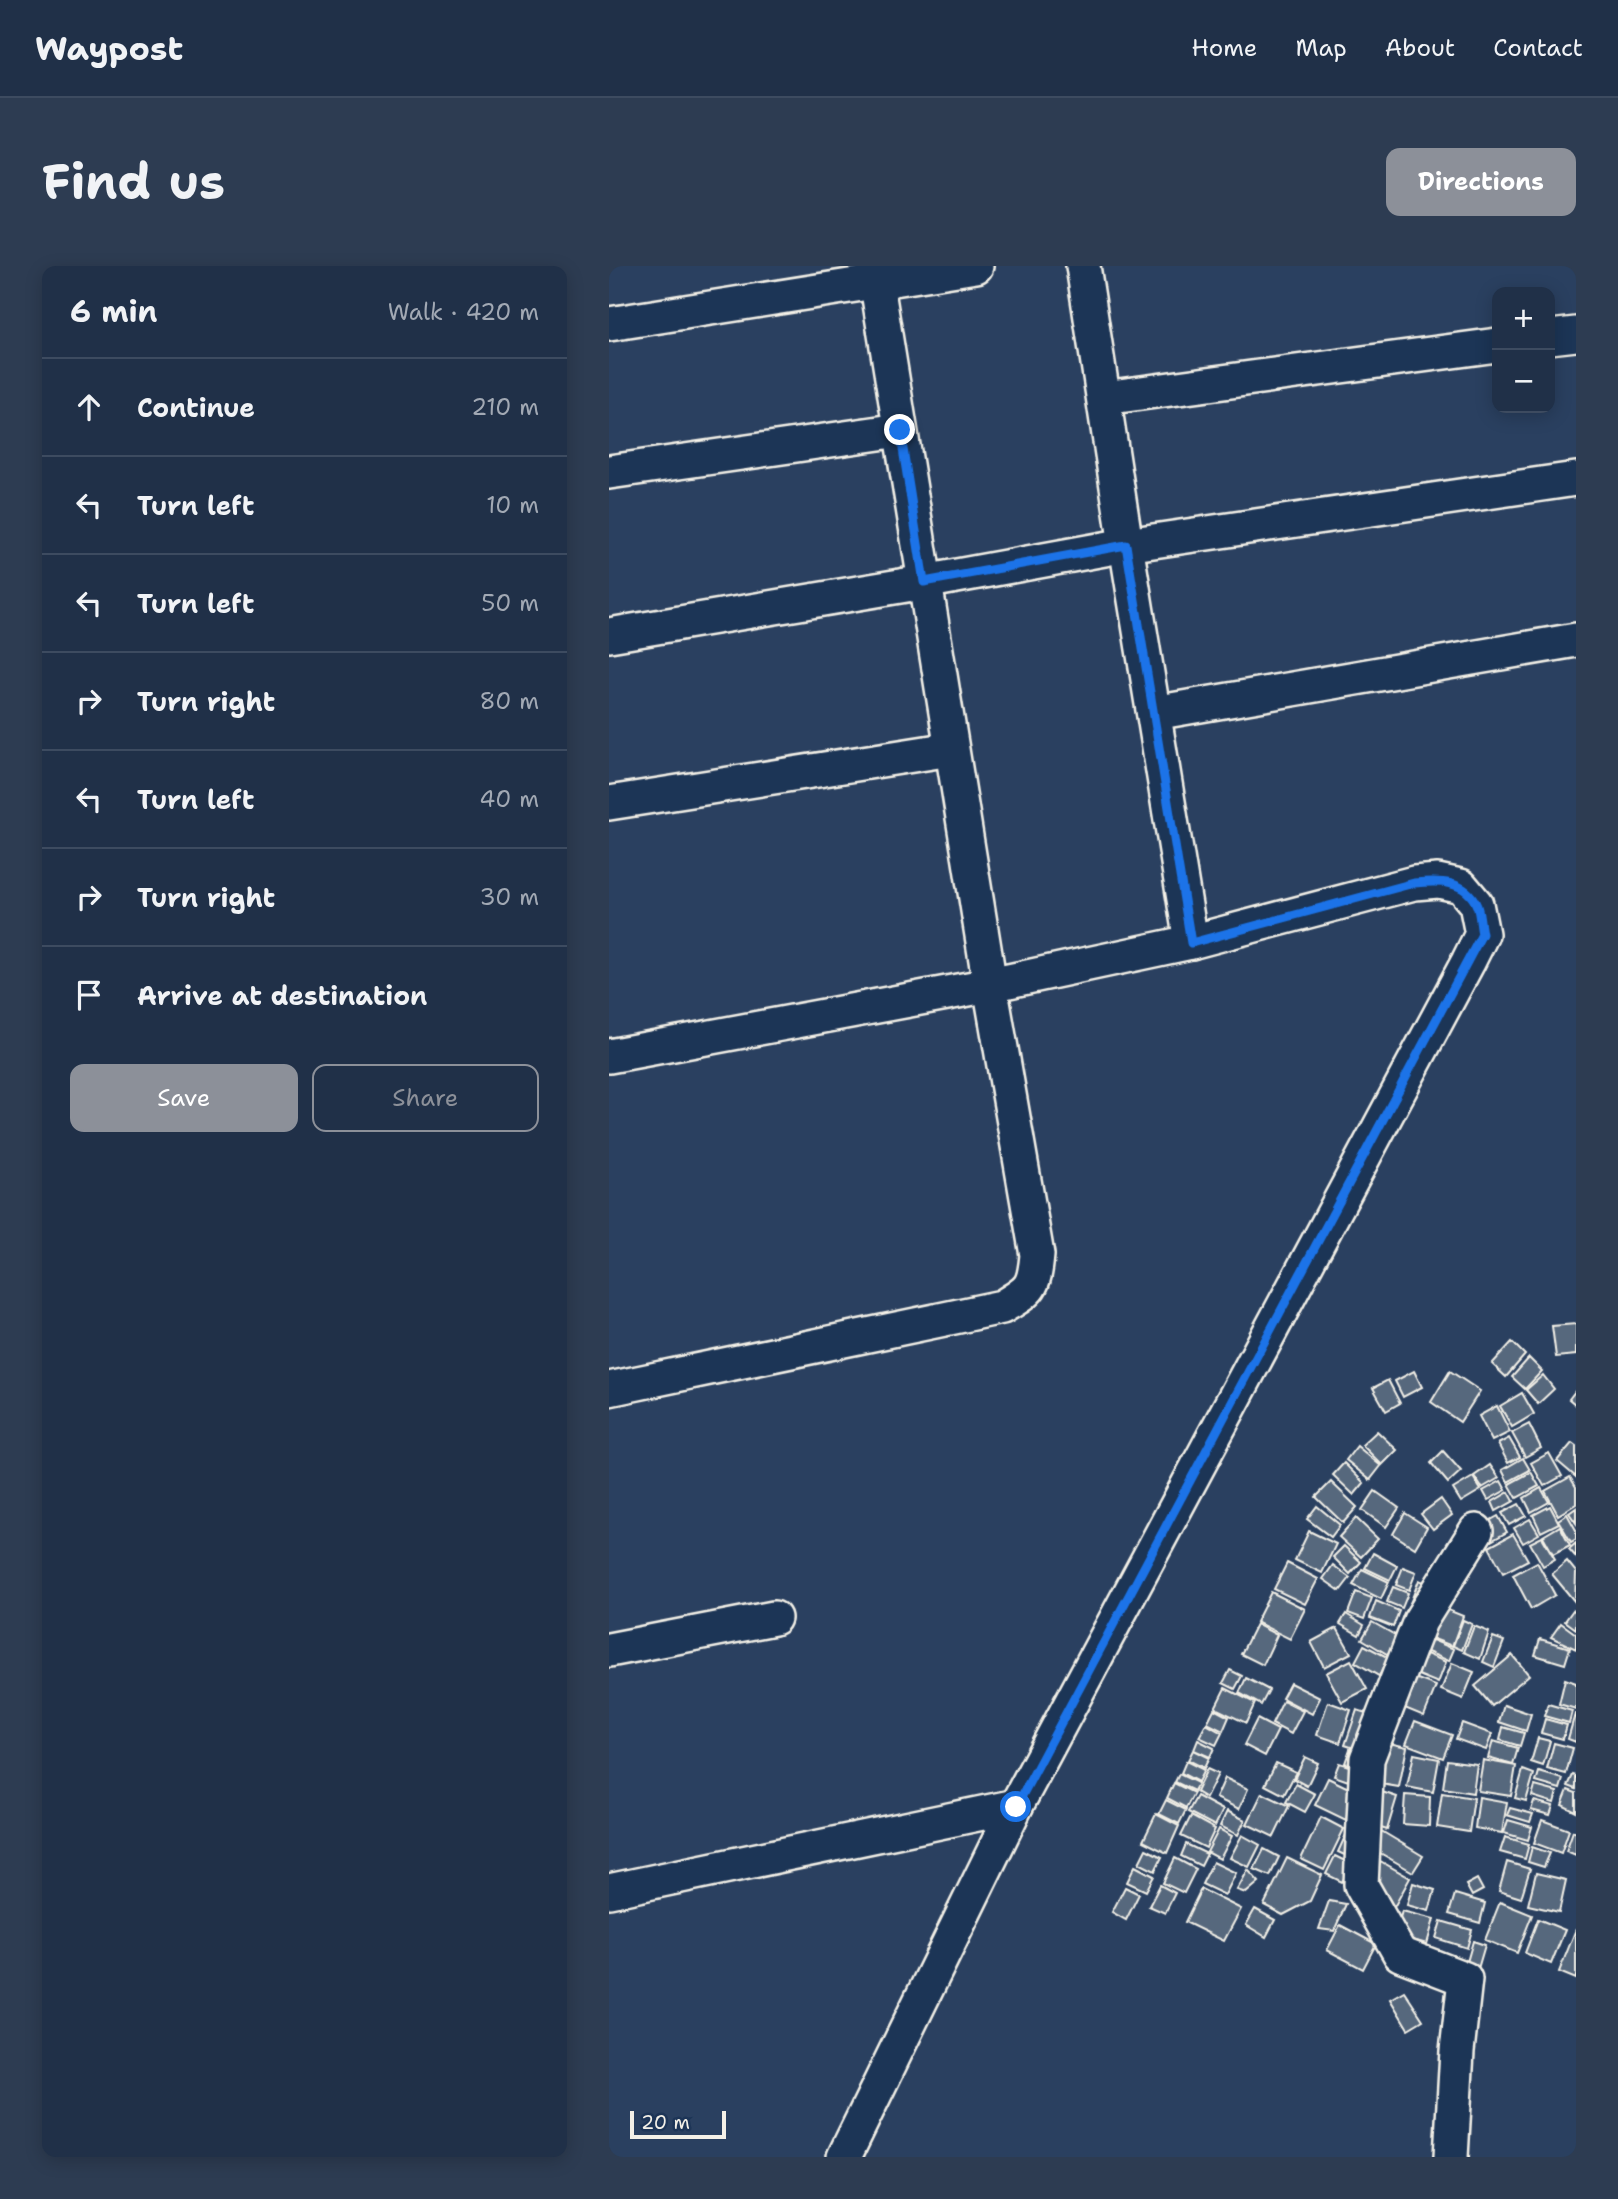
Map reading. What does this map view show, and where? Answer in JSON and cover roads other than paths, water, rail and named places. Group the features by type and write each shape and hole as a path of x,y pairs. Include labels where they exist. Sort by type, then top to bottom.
{"street":[{"path":"609,324 875,274 976,266"},
{"path":"1083,266 1191,943"},
{"path":"609,1389 1002,1307 1023,1294 1035,1279 1037,1255 951,749 875,274"},
{"path":"1555,337 1576,334"},
{"path":"1104,398 1492,346"},
{"path":"609,472 900,430"},
{"path":"609,635 1126,545 1576,479"},
{"path":"1154,713 1576,640"},
{"path":"609,803 951,749"},
{"path":"609,1056 990,985 1191,943 1414,883 1438,881 1461,886 1476,904 1482,934 1016,1807 844,2157"},
{"path":"1451,2157 1457,2051 1465,1979 1400,1954 1361,1885 1367,1759 1420,1621 1476,1531"},
{"path":"609,1650 773,1618"},
{"path":"609,1891 1016,1807"}]}
